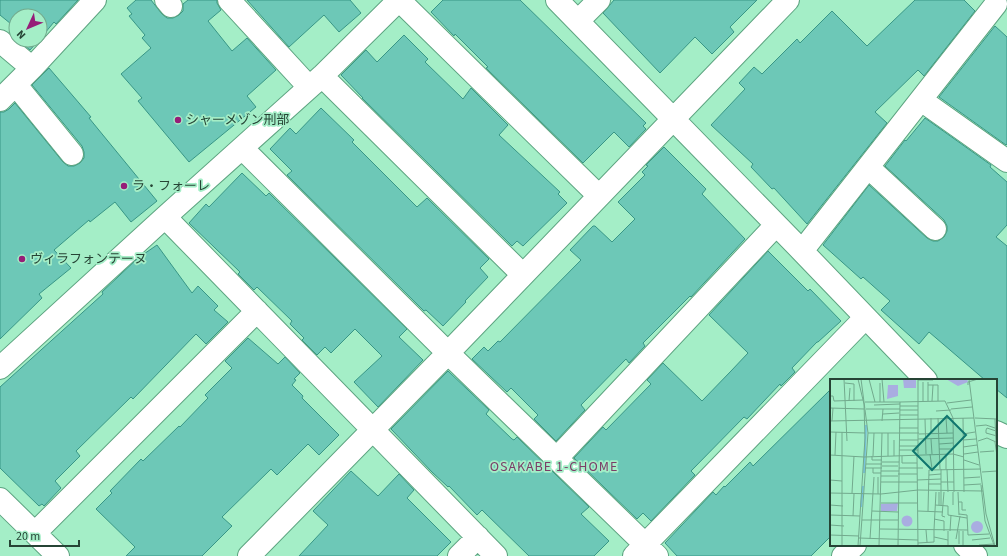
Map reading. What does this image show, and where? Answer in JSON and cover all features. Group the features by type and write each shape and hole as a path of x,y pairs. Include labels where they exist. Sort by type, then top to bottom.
{"street":[{"path":"0,100 16,85 95,0"},
{"path":"229,0 523,275"},
{"path":"557,0 925,379"},
{"path":"578,21 599,0"},
{"path":"249,556 448,353 788,0"},
{"path":"0,368 315,81 394,2 599,196"},
{"path":"802,251 921,100 998,6"},
{"path":"0,41 32,68"},
{"path":"16,85 72,154"},
{"path":"921,100 1007,161"},
{"path":"242,148 448,353 557,458 645,552 865,318"},
{"path":"868,167 935,228"},
{"path":"164,217 496,556"},
{"path":"557,458 776,225"},
{"path":"35,533 257,311"},
{"path":"997,432 1007,436"},
{"path":"0,499 58,556"},
{"path":"459,556 478,537"},
{"path":"966,546 976,556"}],"building":[{"path":"0,0 78,0 56,24 54,22 48,29 48,8 8,8 8,22 0,15"},
{"path":"136,0 151,0 162,14 167,18 173,18 183,11 183,4 188,0 217,0 221,10 208,21 232,51 247,38 276,70 247,96 256,107 189,162 138,101 142,98 121,74 151,48 142,38 145,35 129,16 132,14 127,8"},
{"path":"247,0 350,0 361,13 339,32 324,15 289,47"},
{"path":"443,0 520,0 646,123 643,126 646,129 629,147 614,132 583,163 486,68 488,67 455,34 454,36 431,12"},
{"path":"614,0 757,0 730,27 734,32 712,54 695,37 660,73 603,13"},
{"path":"915,0 964,0 975,11 924,76 918,70 875,112 887,123 807,224 774,188 772,189 751,167 753,164 711,125 745,89 739,83 754,67 762,74 797,39 800,43 832,11 867,46"},
{"path":"995,26 1007,37 1006,145 939,97"},
{"path":"404,35 428,59 425,62 463,99 471,88 508,125 499,135 560,192 558,194 567,203 523,246 517,241 512,246 362,98 341,75 366,50 377,62"},
{"path":"49,68 91,117 89,118 157,201 131,222 115,202 90,222 89,220 54,250 71,268 39,294 42,298 0,339 0,112 4,112 9,109 15,103 63,162 68,166 74,166 80,163 84,158 82,146 32,85"},
{"path":"321,108 354,140 352,142 417,207 427,198 489,259 480,268 488,277 443,326 426,310 424,311 287,175 292,171 270,149 290,128 296,134"},
{"path":"925,118 991,165 990,167 1007,182 1007,225 996,237 1007,246 1007,398 997,390 997,379 984,379 929,332 919,344 881,310 890,301 863,277 861,279 823,245 869,185 927,238 933,241 938,241 944,237 947,231 947,226 944,220 885,166 905,140 906,141"},
{"path":"664,147 706,189 702,194 745,239 691,297 690,296 643,343 645,346 629,363 626,359 581,405 585,410 556,441 534,419 538,415 511,388 507,392 472,359 484,347 488,351 498,341 500,342 581,260 570,250 593,226 595,226 612,242 635,219 618,202 645,175 642,172 648,166 646,165"},
{"path":"242,173 266,196 269,193 407,329 399,337 423,360 378,407 354,382 382,356 355,329 331,353 325,347 317,355 302,340 304,338 290,324 292,321 257,287 254,290 238,274 240,272 189,223 206,204 209,207"},
{"path":"157,245 192,293 198,286 218,306 214,310 228,322 206,344 196,334 133,399 131,397 76,451 80,456 55,481 61,488 44,506 42,504 39,506 0,468 0,387 103,294 102,292 138,258"},
{"path":"768,251 808,291 810,289 841,321 817,342 792,368 795,372 781,386 780,384 747,419 744,417 691,471 695,475 651,521 643,513 637,519 574,458 603,427 606,430 651,384 647,380 663,363 702,401 748,353 709,315"},
{"path":"248,338 278,364 285,357 300,373 294,379 296,380 292,385 303,396 302,398 339,435 319,455 308,444 277,475 271,469 222,517 232,526 202,556 126,556 135,547 96,509 112,493 110,491 141,459 143,461 179,426 180,427 208,398 205,395 232,368 225,361"},
{"path":"448,371 489,410 486,414 512,439 514,440 517,437 589,507 581,514 609,541 594,556 529,556 482,510 477,515 449,486 448,487 432,472 391,429"},
{"path":"830,390 830,537 811,556 677,556 665,543 713,492 716,495 750,462 753,466"},
{"path":"351,471 378,496 399,474 414,490 407,498 451,542 437,556 299,556 328,525 313,511"}],"place":[{"name":"シャーメゾン刑部","path":"178,120"},
{"name":"ラ・フォーレ","path":"124,186"},
{"name":"ヴィラフォンテーヌ","path":"22,259"}],"district":[{"name":"OSAKABE 1-CHOME","path":"554,467"}]}
